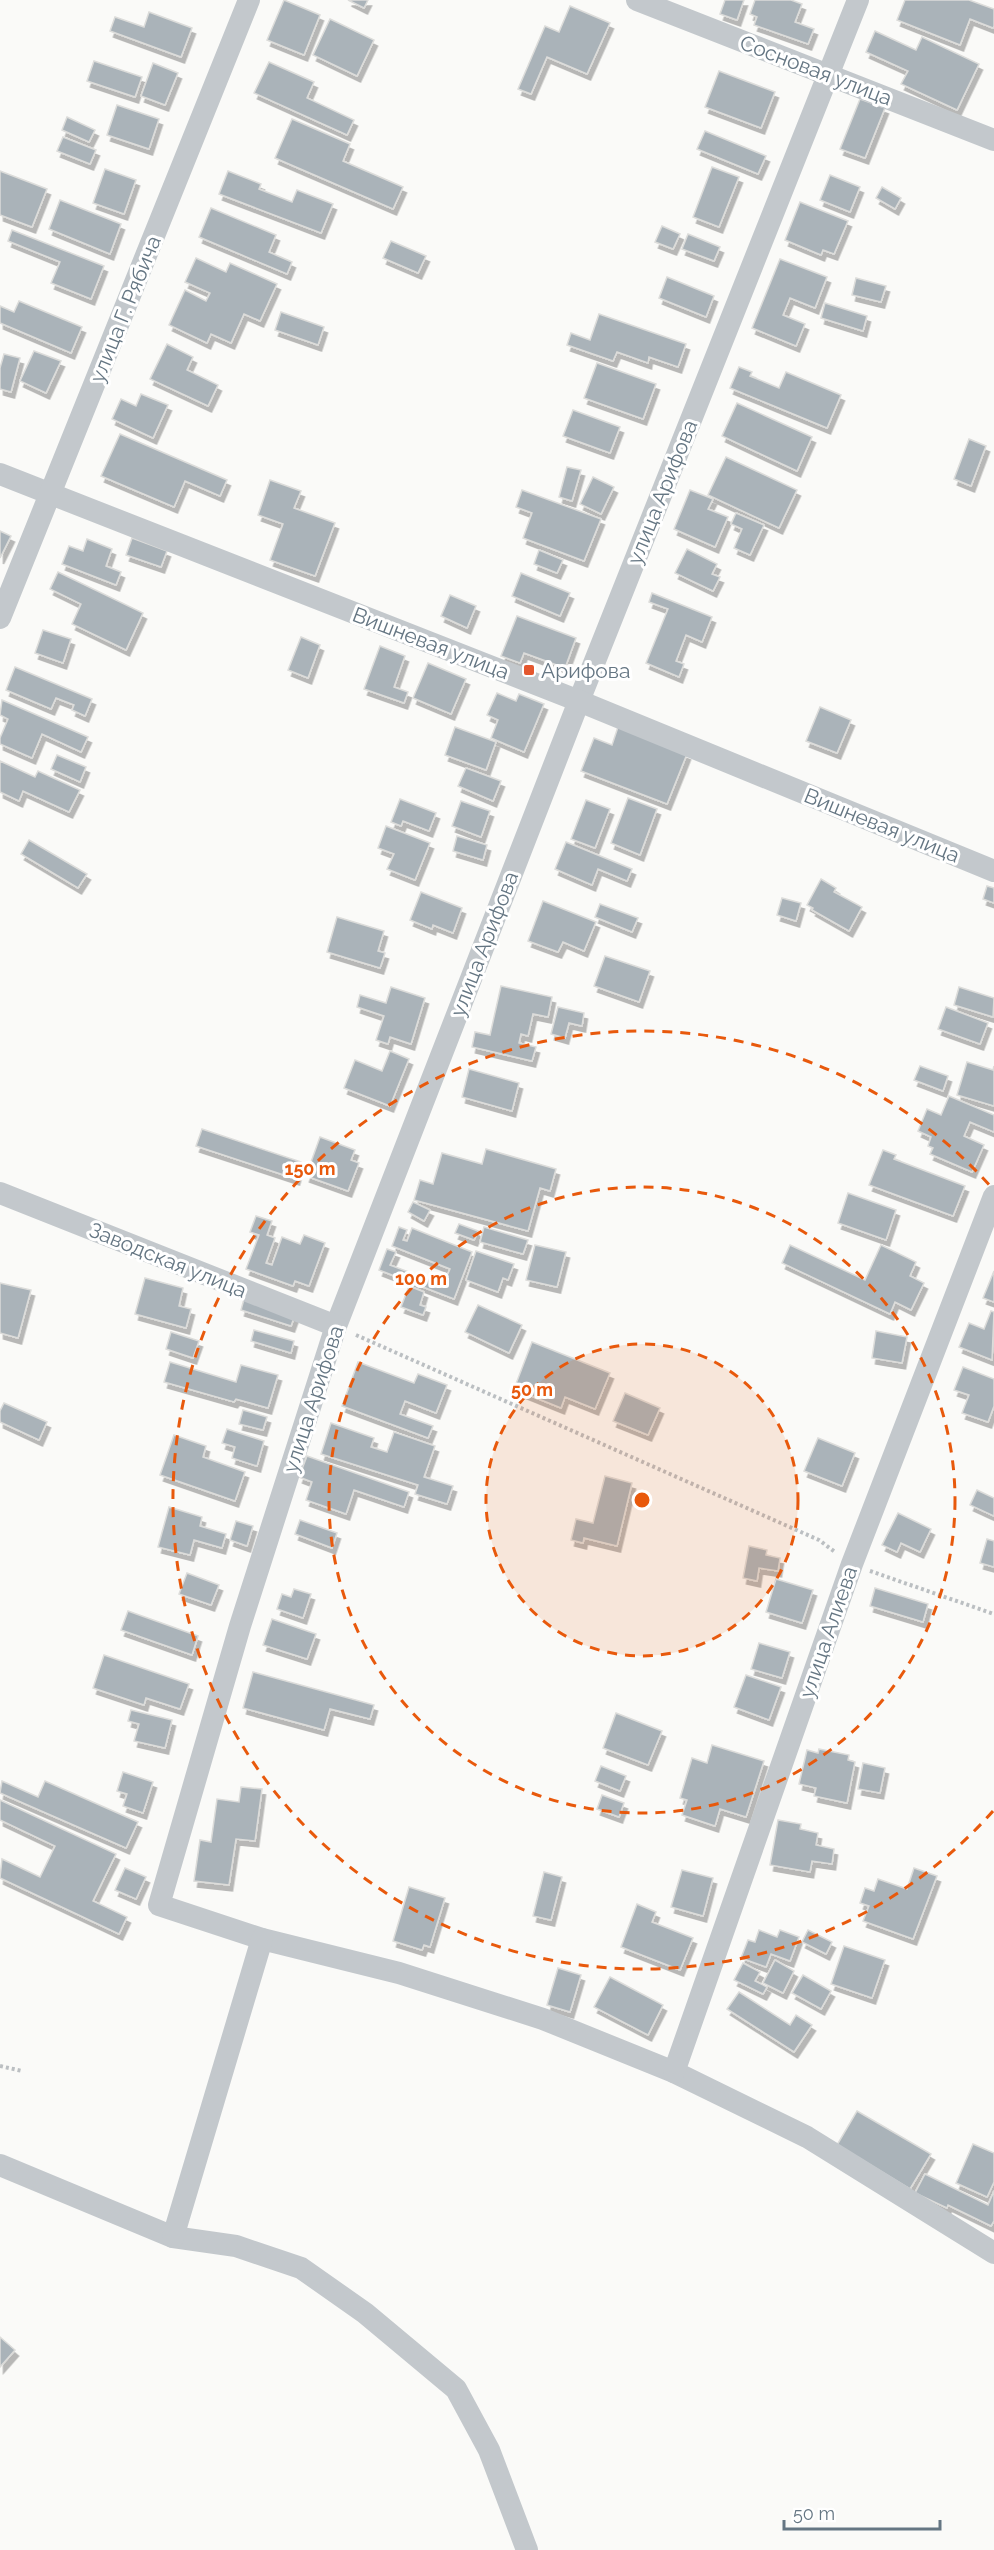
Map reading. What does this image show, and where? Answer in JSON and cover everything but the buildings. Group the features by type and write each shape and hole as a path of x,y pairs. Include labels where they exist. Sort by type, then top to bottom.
{"street":[{"name":"улица Г. Рябича","path":"0,618 249,0"},
{"name":"Сосновая улица","path":"637,0 994,140"},
{"name":"улица Арифова","path":"262,1940 159,1905 240,1626 336,1326 579,701 858,0"},
{"name":"Вишневая улица","path":"0,474 579,701 994,872"},
{"name":"Заводская улица","path":"0,1193 336,1326"},
{"name":"улица Алиева","path":"674,2072 852,1564 994,1196"},
{"path":"173,2237 262,1940 399,1973 532,2015 674,2072 807,2137 994,2253"},
{"path":"0,2165 173,2237 236,2246 301,2268 365,2313 456,2389 489,2450 527,2550"}],"path":[{"path":"336,1326 819,1540 852,1564 994,1614"},
{"path":"0,2066 22,2071"}],"place":[{"name":"Арифова","path":"529,670"}]}
